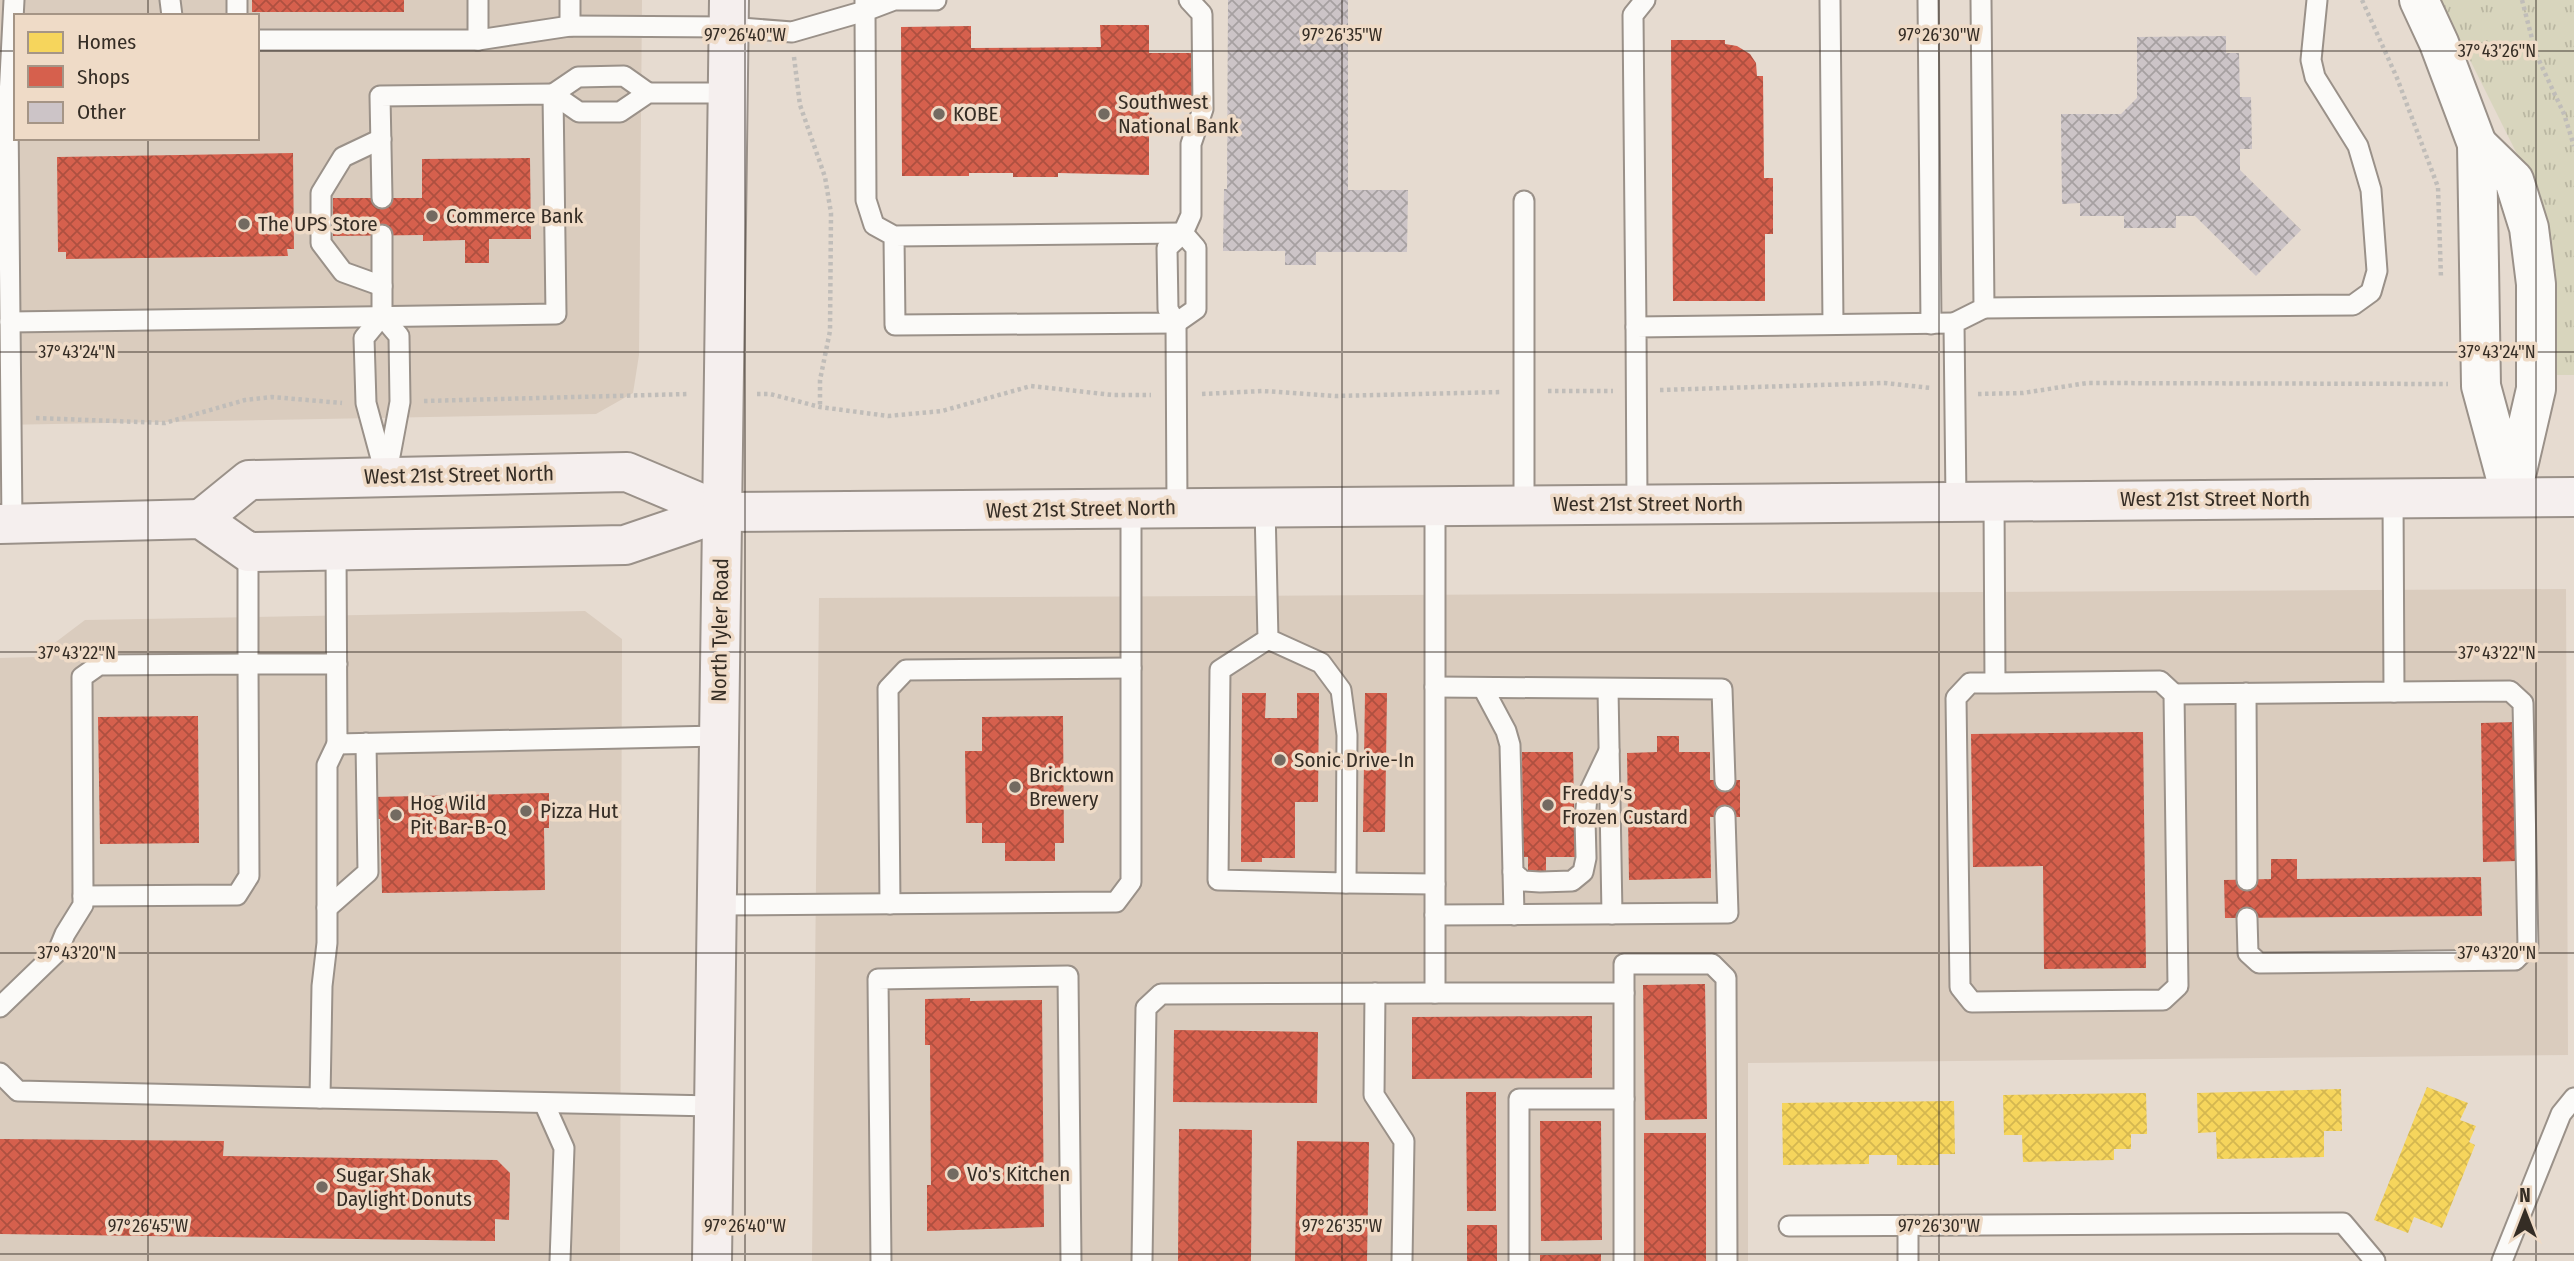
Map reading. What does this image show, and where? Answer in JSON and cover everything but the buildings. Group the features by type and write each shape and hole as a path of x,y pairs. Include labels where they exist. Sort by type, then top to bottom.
{"main road":[{"name":"North Tyler Road","path":"712,1261 729,13"},
{"name":"West 21st Street North","path":"201,519 249,480 626,472 722,512"},
{"name":"West 21st Street North","path":"247,552 625,545 722,512 2574,497"},
{"path":"6,524 201,519 247,552"}],"street":[{"path":"2419,0 2439,43 2477,144 2481,386 2511,497"},
{"path":"2477,144 2514,180 2529,228 2536,284 2536,389 2511,497"}],"lane":[{"path":"6,524 11,417 5,358 10,322 14,0"},
{"path":"478,0 478,40"},
{"path":"570,0 570,26"},
{"path":"259,40 478,40 570,26 729,13 792,32 865,5 894,0 936,0"},
{"path":"1178,508 1176,323 1168,309 1167,248 1183,233 1191,215 1191,144 1203,109 1202,14 1189,0"},
{"path":"1637,503 1633,15 1645,0"},
{"path":"1830,0 1833,324"},
{"path":"1928,0 1931,324"},
{"path":"1981,0 1984,308"},
{"path":"1636,327 1954,323 1984,308 2353,305 2371,292 2377,271 2371,190 2358,146 2315,77 2311,60 2317,0"},
{"path":"865,5 866,200 874,225 894,236 1183,233 1196,248 1196,309 1176,323 895,326 894,236"},
{"path":"382,198 380,96 554,94 578,77 613,76 624,76 649,93"},
{"path":"554,94 579,112 620,112 649,93 728,93"},
{"path":"10,322 556,314 554,94"},
{"path":"381,139 343,157 321,193 321,243 343,272 382,286"},
{"path":"1524,201 1524,505"},
{"path":"382,235 382,316 364,338 366,403 386,477"},
{"path":"382,316 399,336 400,402 386,477"},
{"path":"1954,323 1956,501"},
{"path":"2393,498 2394,692"},
{"path":"1994,501 1995,683"},
{"path":"1435,505 1435,993"},
{"path":"1265,507 1268,639"},
{"path":"717,905 1116,902 1131,882 1131,508"},
{"path":"320,1098 322,986 327,943 327,765 337,744 337,550"},
{"path":"83,896 237,895 249,876 247,552"},
{"path":"1268,639 1321,663 1341,690 1347,735 1346,883"},
{"path":"1268,639 1220,670 1218,880 1435,884"},
{"path":"0,1007 58,951 83,905 82,677 99,665 337,664"},
{"path":"890,904 888,688 906,670 1131,668"},
{"path":"2174,694 2178,986 2162,1000 1972,1002 1960,987 1956,698 1970,683 2160,681 2174,694 2510,691 2523,703 2528,947 2515,960 2259,963 2248,953 2247,918"},
{"path":"1435,687 1722,689 1725,781"},
{"path":"1483,688 1506,731 1510,745 1514,915"},
{"path":"1608,688 1612,914"},
{"path":"2246,693 2247,880"},
{"path":"337,744 719,736"},
{"path":"327,908 368,872 366,743"},
{"path":"1513,873 1523,881 1540,882 1572,881 1583,873 1586,858 1587,797 1609,751"},
{"path":"1435,915 1728,912 1725,816"},
{"path":"1624,1261 1624,964 1712,964 1726,978 1727,1261"},
{"path":"881,1261 878,978 1068,976 1071,1261"},
{"path":"1375,993 1374,1095 1404,1141 1402,1261"},
{"path":"1142,1261 1146,1008 1161,994 1624,993"},
{"path":"0,1073 18,1090 714,1106"},
{"path":"2502,1261 2561,1114 2574,1098"},
{"path":"1519,1261 1519,1099 1624,1099"},
{"path":"544,1103 564,1148 560,1261"},
{"path":"1789,1226 2343,1223 2375,1261"},
{"path":"1908,1226 1908,1261"}],"path":[{"path":"2362,0 2397,78 2438,187 2441,279"},
{"path":"2522,0 2536,54 2564,114 2574,146"},
{"path":"792,32 800,105 825,177 831,213 830,331 820,380 820,407"},
{"path":"400,402 770,394 820,407 888,416 942,411 1031,386 1114,395 1263,391 1336,396 1884,383 1982,394 2023,393 2087,383 2444,383 2481,386"},
{"path":"11,417 165,423 245,400 272,397 325,403 366,403"}],"shaded area":[{"path":"0,0 642,0 639,355 633,393 596,414 0,425"},
{"path":"2566,589 2568,1055 1748,1063 1748,1261 812,1261 819,598"},
{"path":"585,611 622,639 620,1261 0,1261 0,658 36,657 85,620"}],"green space":[{"path":"2440,0 2574,0 2574,375 2555,375 2544,228 2526,172"}],"place":[{"name":"KOBE","path":"939,114"},
{"name":"Southwest National Bank","path":"1104,114"},
{"name":"Commerce Bank","path":"432,216"},
{"name":"The UPS Store","path":"244,224"},
{"name":"Sonic Drive-In","path":"1280,760"},
{"name":"Bricktown Brewery","path":"1015,787"},
{"name":"Freddy's Frozen Custard","path":"1548,805"},
{"name":"Pizza Hut","path":"526,811"},
{"name":"Hog Wild Pit Bar-B-Q","path":"396,815"},
{"name":"Vo's Kitchen","path":"953,1174"},
{"name":"Sugar Shak Daylight Donuts","path":"322,1187"}]}
